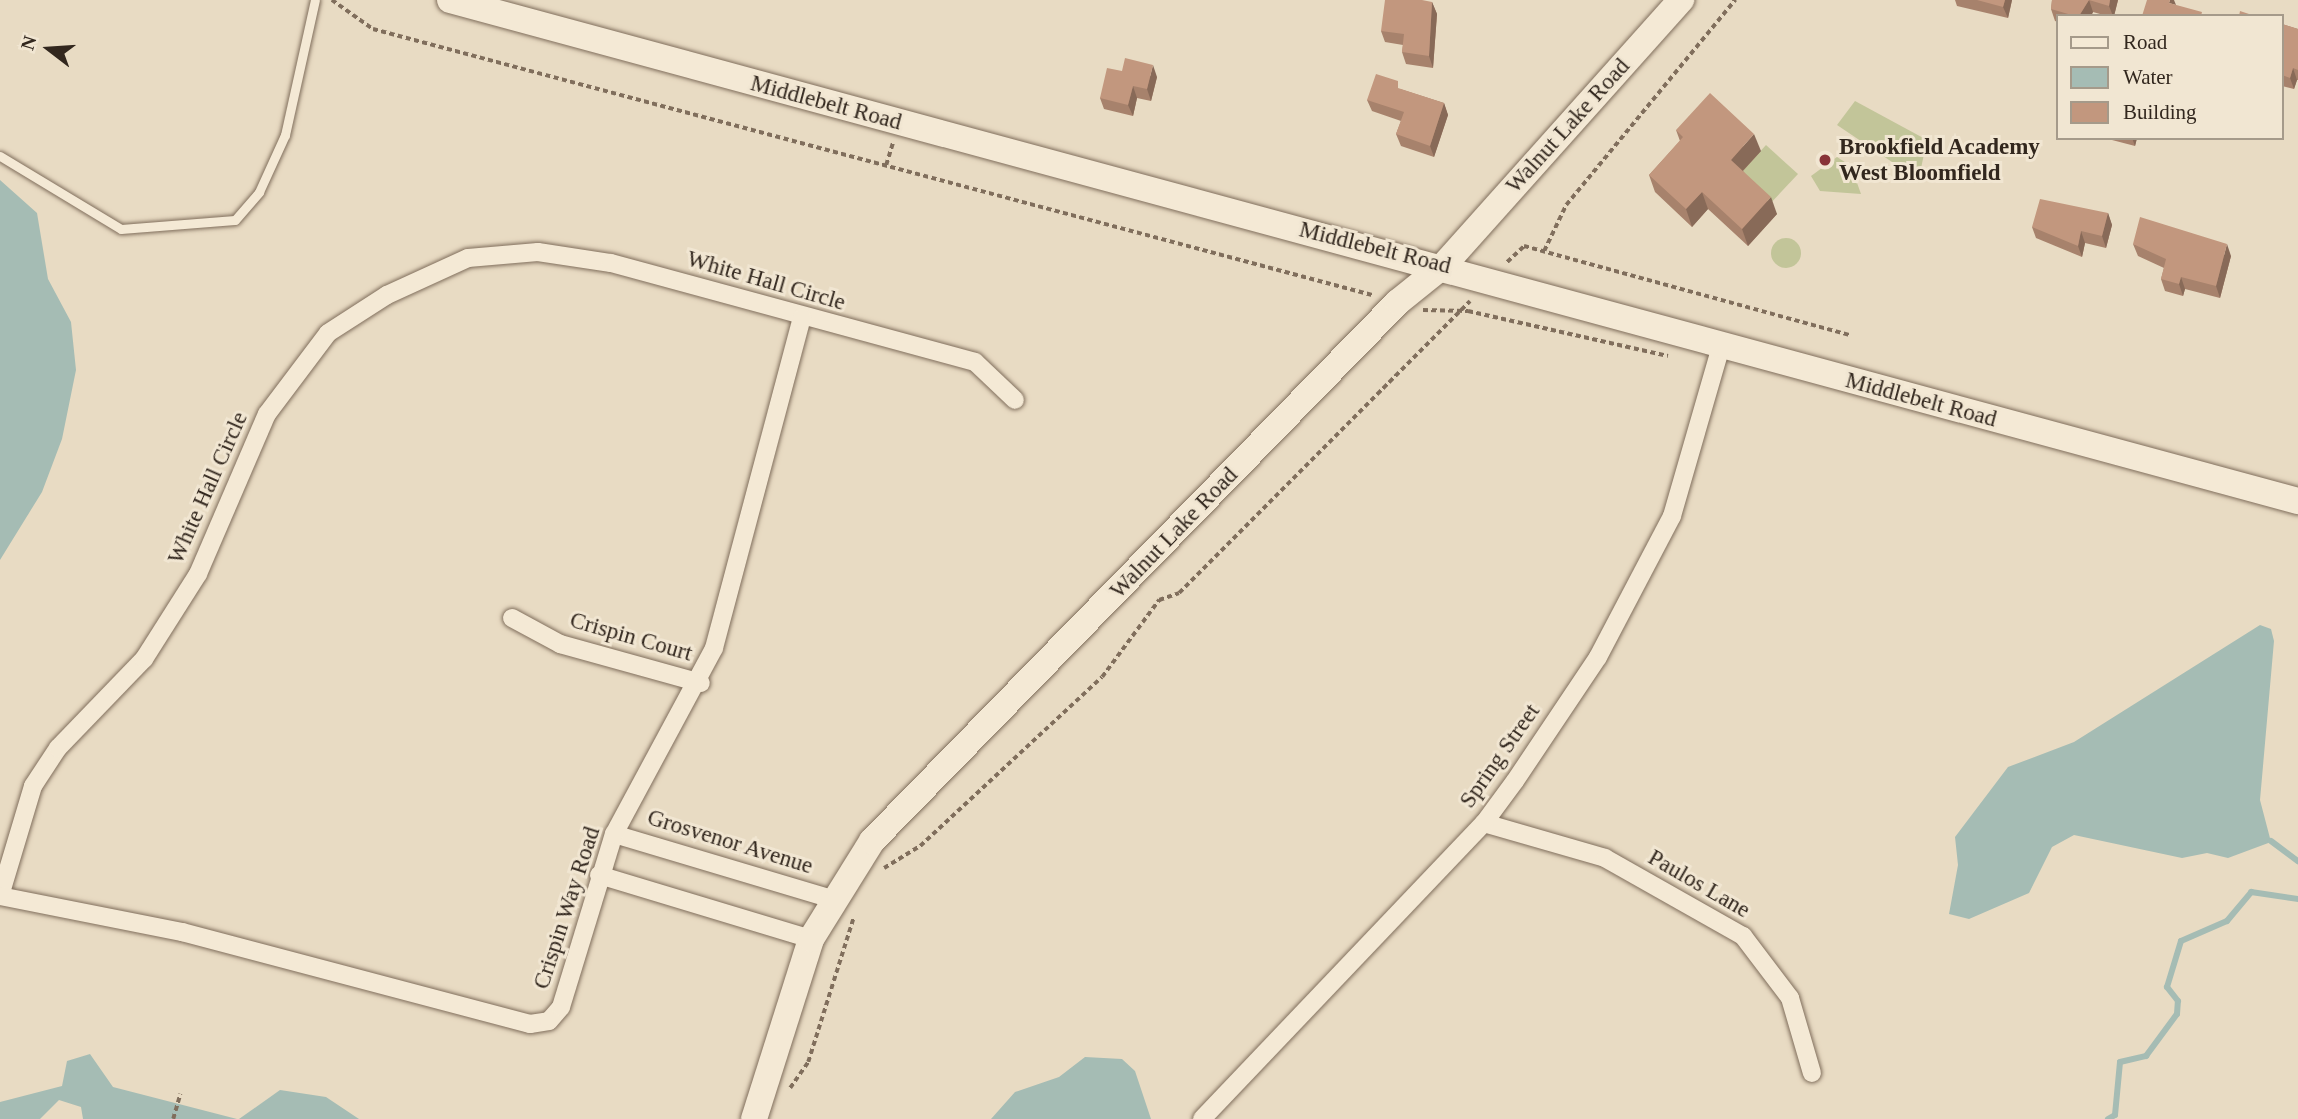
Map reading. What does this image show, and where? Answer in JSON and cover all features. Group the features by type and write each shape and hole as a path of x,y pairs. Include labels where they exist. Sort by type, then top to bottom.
{"street":[{"name":"Middlebelt Road","path":"450,0 1444,265 1721,346 2298,501"},
{"name":"Walnut Lake Road","path":"754,1119 811,939 832,899 872,841 1398,302 1444,265 1681,0"},
{"name":"White Hall Circle","path":"0,896 33,786 158,638 198,574 267,414 328,333 387,295 468,258 538,253 611,262 802,317 975,362 1015,400"},
{"name":"Crispin Way Road","path":"0,896 182,932 540,1025 561,1007 599,875 614,834 701,682 802,317"},
{"name":"Spring Street","path":"1202,1119 1484,823 1598,657 1672,516 1721,346"},
{"name":"Crispin Court","path":"512,618 560,645 701,682"},
{"name":"Paulos Lane","path":"1484,823 1605,858 1743,936 1790,998 1812,1073"},
{"name":"Grosvenor Avenue","path":"614,834 832,899"},
{"path":"599,875 811,939"}],"lane":[{"path":"0,156 121,229 235,220 259,192 285,135 315,0"}],"path":[{"path":"332,0 373,29 1398,302 1455,314 1468,311 1675,357"},
{"path":"1545,251 1566,205 1735,0"},
{"path":"879,877 1102,677 1158,600 1179,593 1524,246 1850,335"},
{"path":"785,1094 807,1062 858,910"},
{"path":"173,1119 180,1094"}],"green space":[{"path":"1855,101 1927,140 1920,173 1898,166 1837,125"},
{"path":"1766,145 1798,174 1768,206 1737,177"},
{"path":"1837,157 1851,166 1861,194 1820,191 1811,176"},
{"path":"1786,238 1797,242 1801,253 1797,264 1786,268 1775,264 1771,253 1775,242"}],"water":[{"path":"0,180 37,213 48,279 71,322 76,370 62,439 42,492 0,560"},
{"path":"2260,625 2271,629 2274,641 2260,800 2271,842 2228,858 2207,853 2182,858 2074,835 2052,847 2029,893 1969,919 1949,914 1958,865 1955,837 2008,767 2074,742"},
{"path":"90,1054 113,1087 237,1119 83,1119 81,1107 59,1100 40,1119 0,1119 0,1102 62,1086 67,1061"},
{"path":"1085,1057 1122,1059 1135,1071 1151,1119 991,1119 1015,1092 1059,1077"},
{"path":"280,1090 326,1097 359,1119 239,1119"}],"building":[{"path":"1385,0 1432,2 1429,56 1402,52 1404,34 1381,31"},
{"path":"1977,0 2005,0 2003,7"},
{"path":"2052,0 2089,0 2080,14 2051,9"},
{"path":"2089,0 2110,0 2109,6"},
{"path":"2147,0 2170,0 2169,3 2202,12 2202,14 2143,14"},
{"path":"2284,25 2298,29 2298,70 2293,68 2290,78 2284,76"},
{"path":"1125,58 1153,65 1147,89 1133,86 1128,105 1100,98 1107,68 1122,71"},
{"path":"1376,74 1398,81 1398,88 1444,103 1430,146 1396,134 1404,112 1367,100"},
{"path":"1710,93 1754,134 1731,160 1771,197 1742,229 1702,192 1686,209 1649,175 1683,137 1676,130"},
{"path":"2040,199 2108,213 2102,236 2081,231 2078,246 2032,227"},
{"path":"2140,217 2227,244 2216,286 2181,277 2179,284 2161,279 2166,259 2133,244"}],"waterway":[{"path":"2271,841 2298,861"},
{"path":"2108,1119 2115,1115 2120,1062 2146,1056 2177,1014 2178,1001 2167,987 2181,941 2227,921 2251,892 2298,899"}],"place":[{"name":"Brookfield Academy West Bloomfield","path":"1825,160"}]}
